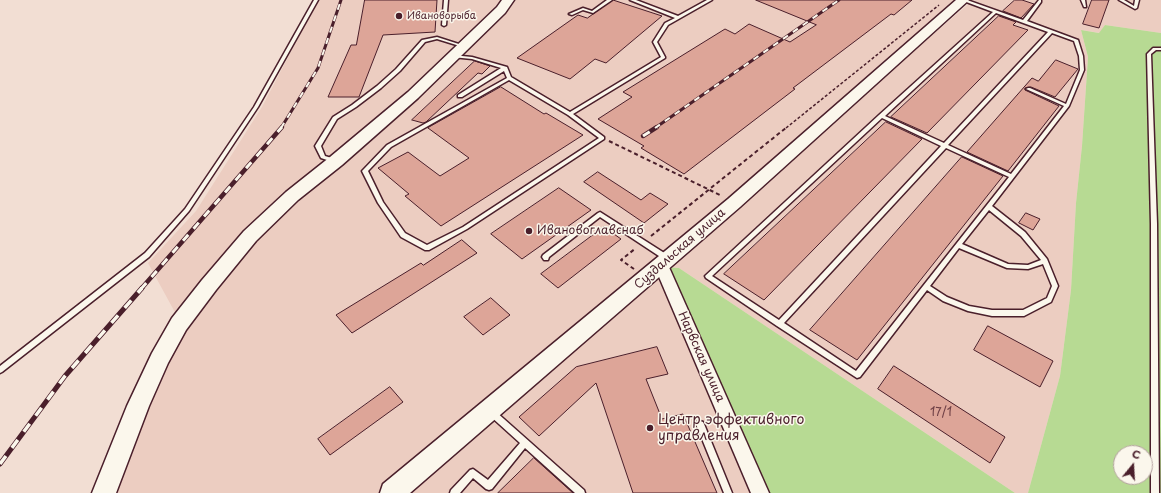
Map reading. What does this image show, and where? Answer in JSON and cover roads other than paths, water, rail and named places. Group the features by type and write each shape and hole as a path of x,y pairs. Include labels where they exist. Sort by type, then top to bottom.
{"main road":[{"path":"104,493 138,406 160,359 179,324 209,285 250,236 292,196 336,161 413,95 501,10 508,0"},
{"name":"Суздальская улица","path":"392,493 734,203 963,0"}],"street":[{"name":"Нарвская улица","path":"659,267 760,493"}],"lane":[{"path":"0,370 147,255 187,210 256,107 316,0"},
{"path":"444,25 446,0"},
{"path":"571,14 582,10 592,12 610,0"},
{"path":"632,0 677,18"},
{"path":"570,114 663,57 655,42 666,24 710,0"},
{"path":"963,0 1076,40 1081,56 1082,70 1067,106 857,375 708,276 995,12"},
{"path":"1082,0 1085,6"},
{"path":"1121,0 1135,8 1136,0"},
{"path":"1024,22 1040,2"},
{"path":"779,324 1051,31"},
{"path":"336,161 323,157 318,146 335,118 379,87 398,70 424,41 437,38 472,58 505,68"},
{"path":"1155,493 1154,224 1149,54 1155,49 1161,49"},
{"path":"505,68 509,78 570,114 602,138 465,228 427,248 403,235 381,203 365,170 389,146 509,78"},
{"path":"460,96 505,68"},
{"path":"1028,90 1067,106"},
{"path":"881,116 1012,176"},
{"path":"926,286 945,299 968,308 992,313 1024,313 1049,300 1055,286 1045,261 1023,234 988,206"},
{"path":"546,258 545,257 600,214 644,242 659,267"},
{"path":"958,245 1007,266 1028,267 1045,261"},
{"path":"490,410 581,493"},
{"path":"700,424 728,493"},
{"path":"454,493 473,473 489,486 525,442"}],"railway":[{"path":"281,128 318,68 341,0"},
{"path":"655,128 839,0"},
{"path":"141,289 282,127"},
{"path":"643,136 657,127"},
{"path":"0,464 65,376 142,288"}],"place":[{"name":"Ивановорыба","path":"399,16"},
{"name":"Ивановоглавснаб","path":"529,231"},
{"name":"Центр эффективного управления","path":"650,428"}]}
